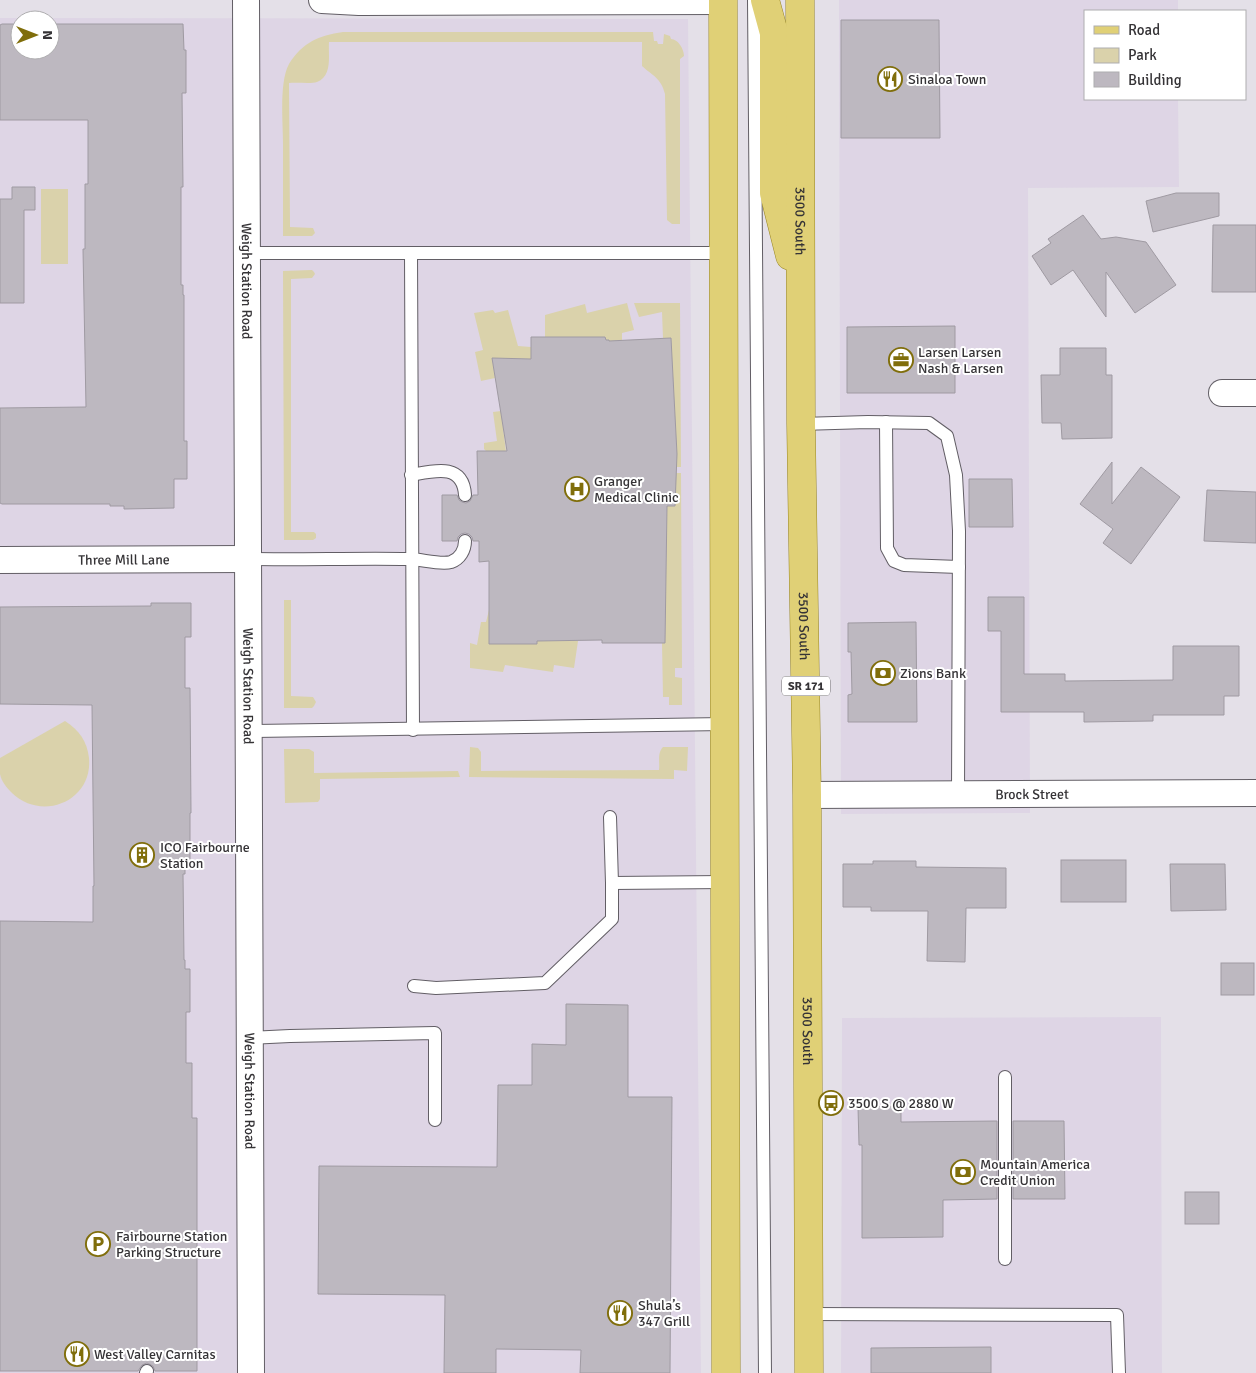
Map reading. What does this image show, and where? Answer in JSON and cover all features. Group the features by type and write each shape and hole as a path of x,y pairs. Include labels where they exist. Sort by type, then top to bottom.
{"main road":[{"path":"723,0 726,1373"},
{"path":"765,0 774,33 774,193 801,297"},
{"name":"3500 South","path":"800,0 801,424 808,794 809,1373"}],"street":[{"name":"Weigh Station Road","path":"246,0 251,1373"},
{"path":"322,0 359,2 723,0"},
{"path":"1222,393 1256,393"},
{"name":"Three Mill Lane","path":"0,560 248,560"},
{"name":"Brock Street","path":"808,794 1256,794"}],"lane":[{"path":"754,0 766,1373"},
{"path":"247,253 724,253"},
{"path":"411,253 413,730"},
{"path":"886,422 887,548 894,561 904,565 958,567"},
{"path":"801,424 929,423 947,436 956,475 958,794"},
{"path":"411,475 436,470 447,470 456,475 462,482 465,488 465,495"},
{"path":"248,560 412,559 450,562 456,559 463,551 465,541"},
{"path":"248,731 724,724"},
{"path":"414,986 436,988 545,984 612,919 610,818"},
{"path":"612,882 724,882"},
{"path":"250,1038 435,1033 434,1120"},
{"path":"1005,1077 1005,1259"},
{"path":"809,1314 1117,1315 1119,1373"}],"shaded area":[{"path":"839,0 1178,0 1178,10 1084,10 1084,100 1178,100 1179,187 1028,188 1030,813 841,814"},
{"path":"0,18 10,18 10,60 60,60 60,18 688,19 701,1373 0,1373"},
{"path":"1161,1017 1162,1373 841,1373 842,1018"}],"green space":[{"path":"343,32 653,32 654,41 657,41 658,44 663,44 664,34 670,36 671,39 674,39 680,45 684,56 680,59 680,224 672,224 667,220 665,94 659,81 642,66 642,42 329,42 329,65 322,79 314,83 289,83 290,227 313,228 315,233 312,236 283,236 282,103 286,72 294,56 306,45 319,38"},
{"path":"41,189 68,189 68,264 41,264"},
{"path":"312,270 315,274 312,278 291,279 291,532 314,532 316,538 313,540 284,540 283,271"},
{"path":"627,303 634,330 622,333 622,343 609,344 609,340 606,340 605,337 545,337 545,315 585,304 587,313"},
{"path":"634,303 680,303 681,467 676,467 671,338 663,338 662,312 639,317"},
{"path":"493,310 495,313 508,310 518,346 531,347 531,359 492,358 495,378 481,381 475,352 483,350 474,313"},
{"path":"501,411 507,460 484,449 484,443 497,441 493,412"},
{"path":"676,473 681,473 682,668 675,668 675,677 682,678 682,705 669,705 669,697 663,697 662,643 665,642 667,506"},
{"path":"284,600 291,600 291,696 313,697 316,702 312,708 284,708"},
{"path":"489,610 489,644 537,644 537,641 578,641 574,668 554,665 553,672 505,665 503,672 470,668 470,643 477,645 481,622 486,622"},
{"path":"65,721 82,736 88,752 88,773 83,786 74,796 51,806 37,806 24,802 12,793 3,782 0,774 0,758"},
{"path":"470,747 478,748 481,752 481,771 659,770 659,755 663,747 688,747 687,771 674,770 674,779 469,777"},
{"path":"284,749 309,749 314,752 314,773 458,771 460,777 320,779 320,799 318,802 285,803"}],"building":[{"name":"Sinaloa Town","path":"841,20 939,20 940,138 841,138"},
{"path":"10,24 10,60 60,60 60,24 183,24 184,50 186,50 186,93 182,93 181,285 183,285 184,295 184,441 187,441 187,479 174,479 174,508 124,509 124,506 110,506 110,504 0,503 0,408 86,407 83,249 85,249 85,184 88,184 88,120 0,120 0,25"},
{"path":"12,187 35,187 35,210 24,210 24,303 0,303 0,199 12,199"},
{"path":"1176,193 1219,193 1219,216 1153,232 1146,201"},
{"path":"1083,215 1101,239 1116,237 1146,242 1176,285 1135,313 1106,272 1106,317 1073,270 1051,285 1032,256 1051,243 1048,239"},
{"path":"1213,225 1256,225 1256,292 1212,292"},
{"name":"Larsen Larsen Nash & Larsen","path":"955,326 955,393 847,393 847,327"},
{"name":"Granger Medical Clinic","path":"531,337 605,337 609,341 671,338 677,454 675,506 667,506 665,643 602,643 602,640 537,641 537,644 489,644 489,561 479,562 479,541 473,541 469,534 461,534 457,541 442,541 442,495 457,495 462,502 470,501 473,495 478,495 477,451 507,451 492,358 531,359"},
{"path":"1060,348 1106,348 1106,375 1112,375 1112,438 1062,439 1061,423 1042,423 1041,375 1060,375"},
{"path":"1112,462 1112,504 1141,467 1180,497 1131,564 1103,543 1113,529 1080,504"},
{"path":"969,479 1012,479 1013,527 969,527"},
{"path":"1207,490 1256,492 1256,543 1204,541"},
{"path":"988,597 1024,597 1024,674 1065,674 1065,681 1173,680 1173,646 1239,646 1239,696 1224,696 1224,715 1153,715 1153,721 1084,722 1084,712 1001,712 1001,631 988,631"},
{"path":"151,603 191,603 191,637 185,637 185,688 190,688 190,864 185,864 185,874 183,874 184,960 185,969 190,969 190,1012 186,1012 186,1063 192,1063 192,1118 197,1118 197,1371 155,1371 153,1366 147,1363 142,1365 138,1371 0,1371 0,921 93,922 94,886 92,705 0,704 0,607 151,606"},
{"name":"Zions Bank","path":"916,622 917,722 848,722 848,695 852,694 851,652 848,652 848,623"},
{"path":"1061,860 1126,860 1126,902 1061,902"},
{"path":"873,861 916,861 916,867 1006,868 1006,908 966,908 965,962 927,961 928,911 871,911 871,907 843,907 843,864 873,864"},
{"path":"1170,864 1225,864 1226,910 1171,911"},
{"path":"1221,963 1254,963 1254,995 1221,995"},
{"path":"566,1004 628,1005 628,1097 672,1097 670,1373 580,1373 581,1350 496,1349 496,1373 444,1373 445,1295 318,1294 319,1166 497,1167 498,1085 532,1085 532,1044 566,1045"},
{"name":"Mountain America Credit Union","path":"901,1106 901,1122 997,1121 997,1199 943,1200 943,1237 862,1238 862,1145 859,1145 858,1107"},
{"path":"1013,1121 1064,1121 1065,1199 1013,1199"},
{"path":"1185,1192 1219,1192 1219,1224 1185,1224"},
{"path":"991,1347 991,1373 871,1373 871,1348"}],"place":[{"name":"Sinaloa Town","path":"890,79"},
{"name":"Larsen Larsen Nash & Larsen","path":"901,360"},
{"name":"Granger Medical Clinic","path":"577,489"},
{"name":"Zions Bank","path":"883,673"},
{"name":"ICO Fairbourne Station","path":"142,855"},
{"name":"3500 S @ 2880 W","path":"831,1103"},
{"name":"Mountain America Credit Union","path":"963,1172"},
{"name":"Fairbourne Station Parking Structure","path":"98,1244"},
{"name":"Shula’s 347 Grill","path":"620,1313"},
{"name":"West Valley Carnitas","path":"77,1354"}]}
